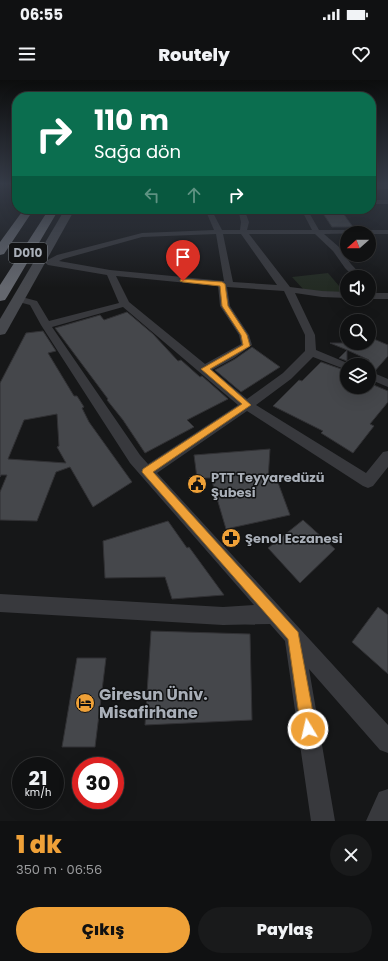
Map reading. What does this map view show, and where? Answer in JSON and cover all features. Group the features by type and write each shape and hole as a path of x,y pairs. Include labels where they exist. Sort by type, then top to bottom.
{"highway":[{"path":"4,256 24,219"},
{"name":"D010","path":"4,256 33,219"},
{"name":"D010","path":"0,297 48,219"}],"street":[{"path":"0,331 65,219"},
{"path":"205,369 247,346 244,335 225,306 226,284 219,232 213,219"},
{"path":"147,472 247,405 287,376 311,352 310,335 289,291 282,285 243,232 245,222 244,219"},
{"path":"309,219 317,232 336,249 352,270"},
{"path":"53,262 60,257 142,235 219,232 388,232"},
{"path":"69,266 79,252"},
{"path":"40,262 53,262 110,273 279,288 289,291 340,295"},
{"path":"110,273 125,304 247,405 368,482 388,456"},
{"path":"376,296 388,296"},
{"path":"18,299 34,303 46,325 135,459 388,742"},
{"path":"46,325 125,304"},
{"path":"311,352 340,363"},
{"path":"376,378 388,382"},
{"path":"0,603 223,616 274,614"},
{"path":"294,636 323,821"},
{"path":"378,821 388,801"}],"shaded area":[{"path":"328,273 340,287 340,293 304,290 292,277"}],"building":[{"path":"326,219 347,219 352,226 332,227"},
{"path":"127,312 153,334 178,361 181,360 228,399 187,420 194,427 145,453 123,420 107,400 108,399 55,328 100,315 104,320"},
{"path":"43,331 56,351 48,353 74,396 77,396 84,407 82,408 89,422 132,482 93,507 70,467 56,472 37,521 0,520 0,492 7,475 1,475 0,477 0,383 26,333","holes":["57,414 59,446 57,447 66,463 8,459 24,420"]},
{"path":"376,340 388,345 388,356 376,370 376,358 365,358 347,350 376,350"},
{"path":"330,343 340,343 340,347"},
{"path":"252,347 280,367 241,392 215,370 235,359"},
{"path":"347,350 347,358 339,358"},
{"path":"321,362 340,369 340,394 376,394 376,386 388,391 388,402 370,424 374,426 353,453 321,433 323,431 273,406 299,380 302,381"},
{"path":"270,449 268,480 276,477 290,515 226,529 211,478 197,478 194,455"},
{"path":"303,520 335,549 300,583 268,548"},
{"path":"168,521 224,595 172,599 165,577 105,578 103,541"},
{"path":"378,607 388,615 388,674 352,642"},
{"path":"151,631 250,634 252,720 145,725"},
{"name":"Giresun Üniv. Misafirhane","path":"77,658 106,658 95,747 62,747"}],"place":[{"name":"PTT Teyyaredüzü Şubesi","path":"197,484"},
{"name":"Şenol Eczanesi","path":"231,538"},
{"name":"Giresun Üniv. Misafirhane","path":"85,703"}],"route":[{"path":"183,281 222,284 225,306 244,335 247,346 205,369 247,405 147,472 294,636 308,729"}]}
